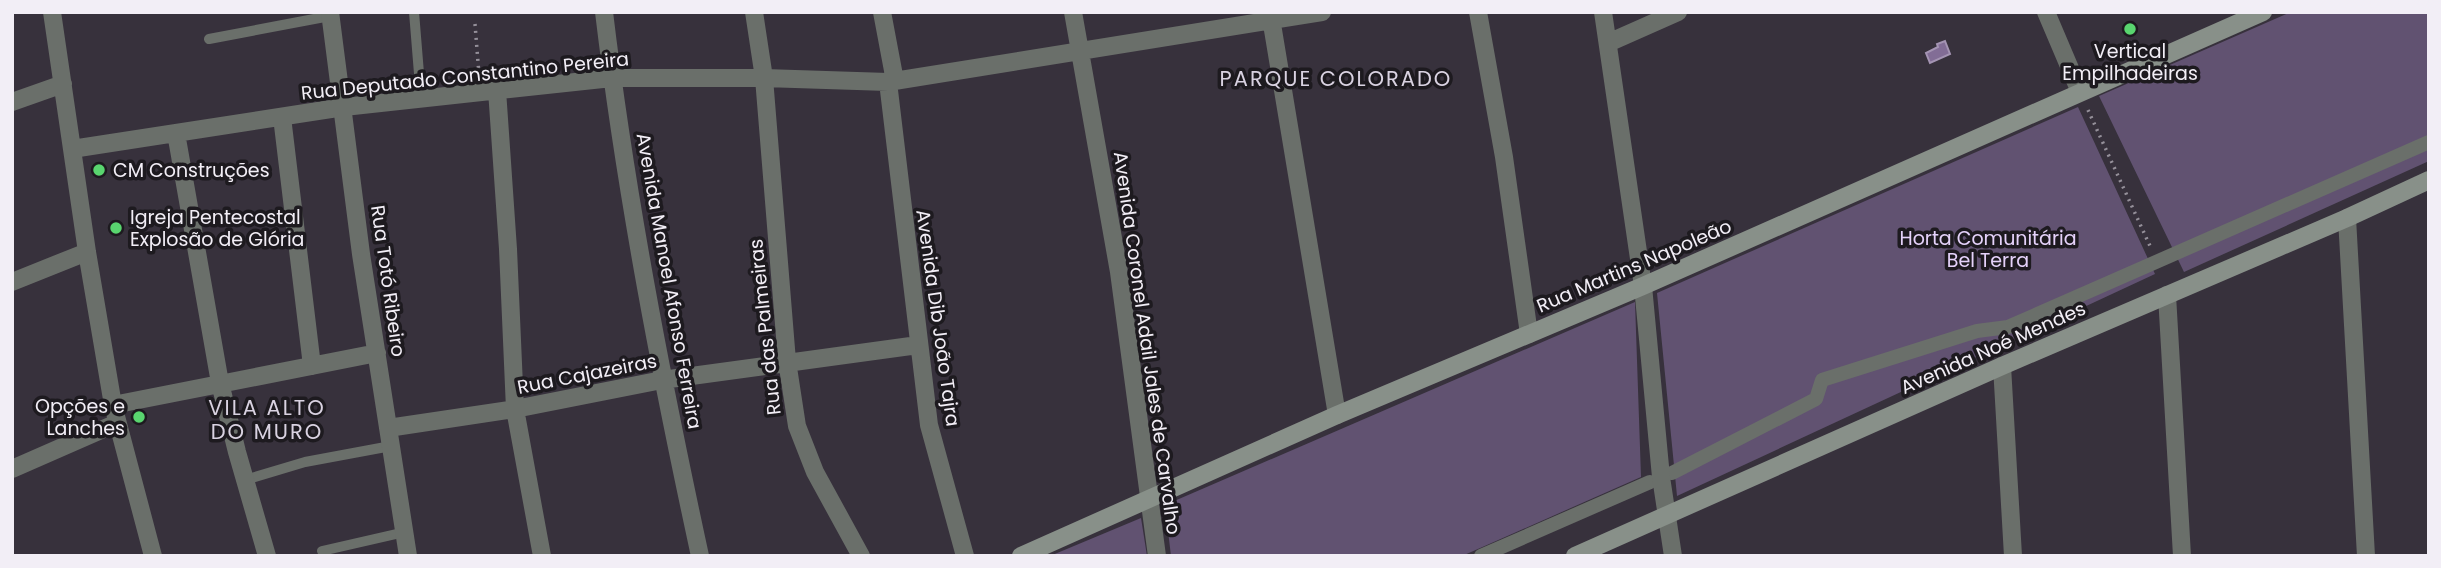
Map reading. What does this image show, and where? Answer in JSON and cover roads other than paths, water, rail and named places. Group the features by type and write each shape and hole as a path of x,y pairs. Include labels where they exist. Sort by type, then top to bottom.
{"main road":[{"name":"Rua Martins Napoleão","path":"1021,556 1337,415 1643,286 2263,12"},
{"name":"Avenida Noé Mendes","path":"1576,556 2429,180"}],"street":[{"path":"52,12 87,252 113,405 153,556"},
{"name":"Avenida Manoel Afonso Ferreira","path":"604,12 612,78 662,380 700,556"},
{"path":"754,12 764,78"},
{"name":"Avenida Dib João Tajra","path":"882,12 929,425 965,556"},
{"name":"Avenida Coronel Adail Jales de Carvalho","path":"1073,12 1119,272 1157,556"},
{"name":"Rua Deputado Constantino Pereira","path":"72,149 344,107 612,78 891,81 1271,16 1322,12"},
{"path":"1478,12 1504,157 1529,334"},
{"path":"1603,12 1643,286 1661,477 1673,556"},
{"path":"1608,43 1678,12"},
{"path":"2046,12 2080,92"},
{"name":"Rua Totó Ribeiro","path":"330,14 361,254 408,556"},
{"path":"1271,16 1337,415"},
{"name":"Rua das Palmeiras","path":"764,78 788,361 797,426 803,445 862,556"},
{"path":"12,102 63,84"},
{"path":"489,91 508,249 515,409 542,556"},
{"path":"282,117 312,366"},
{"path":"176,133 220,383 267,556"},
{"path":"1672,472 1816,399 1822,380 1977,331 2008,327 2429,142"},
{"path":"2347,218 2366,556"},
{"path":"12,282 87,252"},
{"path":"2166,295 2182,556"},
{"name":"Rua Cajazeiras","path":"390,437 662,380 918,345"},
{"path":"113,405 377,353"},
{"path":"2002,366 2013,556"},
{"path":"12,469 117,424"},
{"path":"1481,556 1650,482"}],"lane":[{"path":"414,12 421,98"},
{"path":"209,39 330,14"},
{"path":"245,480 390,437"},
{"path":"322,551 405,532"}],"place":[{"name":"Vertical Empilhadeiras","path":"2130,29"},
{"name":"CM Construções","path":"99,170"},
{"name":"Igreja Pentecostal Explosão de Glória","path":"116,228"},
{"name":"Opções e Lanches","path":"139,417"}],"district":[{"name":"PARQUE COLORADO","path":"1336,78"},
{"name":"VILA ALTO DO MURO","path":"267,419"}],"park label":[{"name":"Horta Comunitária Bel Terra","path":"1988,249"}]}
